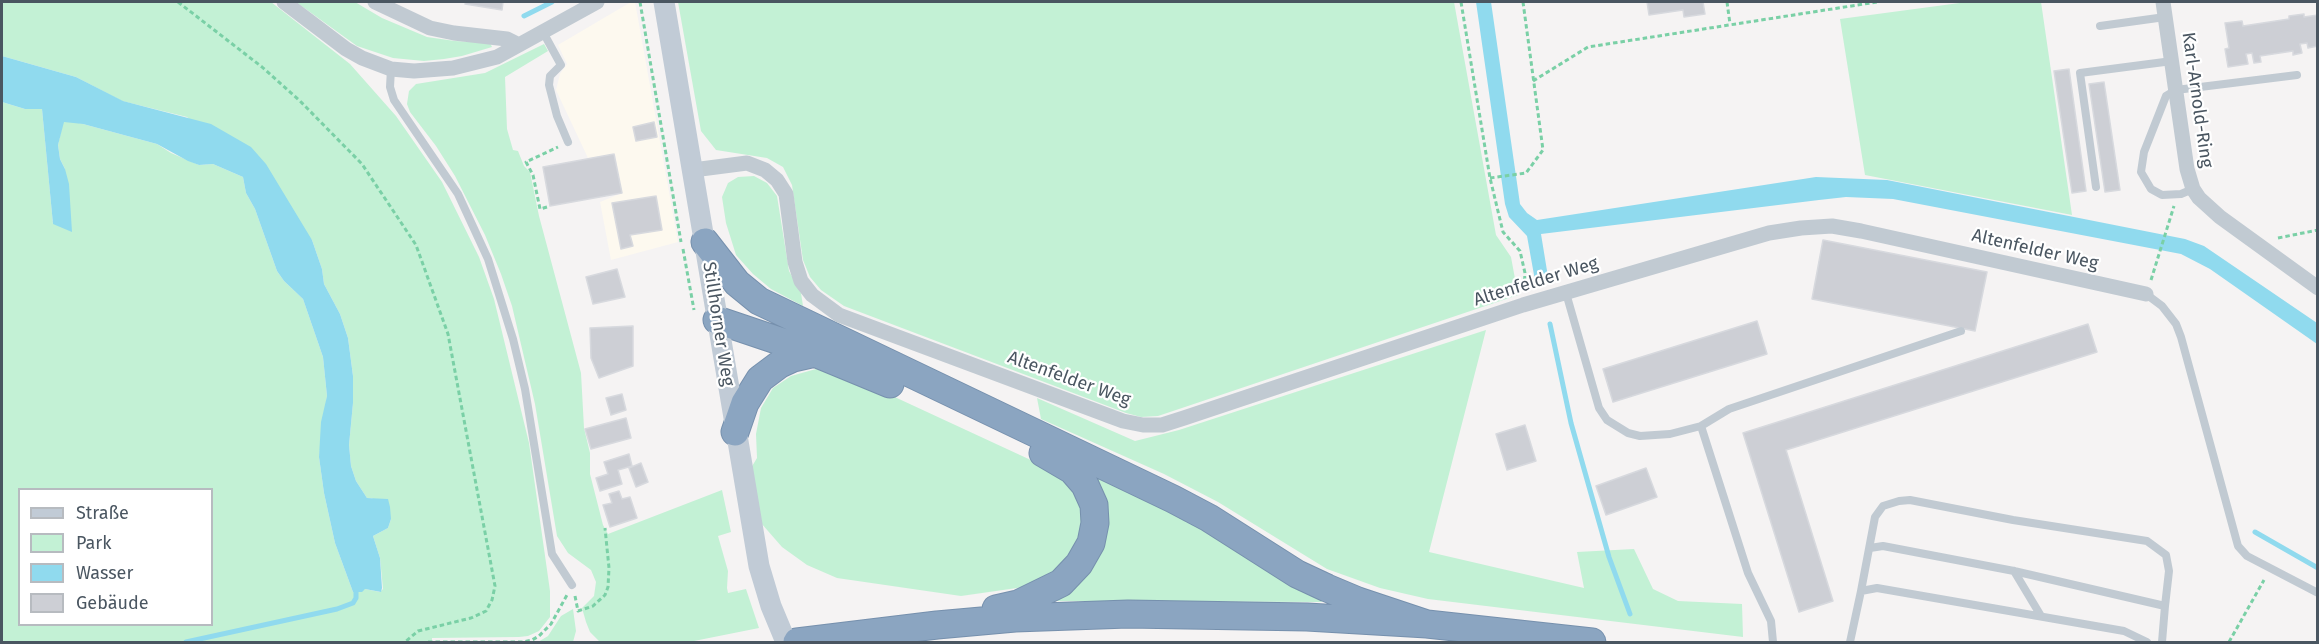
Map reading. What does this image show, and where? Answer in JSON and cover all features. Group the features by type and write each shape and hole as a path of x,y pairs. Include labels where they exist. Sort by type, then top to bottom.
{"highway":[{"path":"705,242 737,283 759,301 1173,499 1209,518 1297,574 1358,601 1427,624"},
{"path":"717,320 742,304 759,301"},
{"path":"717,320 866,373 1054,458 1072,470 1085,485 1094,505 1095,523 1091,543 1080,564 1061,583 1018,604 937,624"},
{"path":"735,432 745,403 760,378 780,364 804,354 815,353"},
{"path":"796,642 937,624 1015,618 1128,614 1307,617 1427,624 1592,642"}],"main road":[{"name":"Stillhorner Weg","path":"664,2 759,566 771,606 796,642"}],"street":[{"path":"284,2 346,49 362,58 391,69 414,72 453,68 497,57 597,2"},
{"path":"380,3 430,28 507,39 519,45"},
{"name":"Karl-Arnold-Ring","path":"2164,9 2187,169 2193,189 2205,205 2318,288"},
{"name":"Altenfelder Weg","path":"693,170 747,163 765,170 777,180 786,194 795,262 801,280 812,295 839,315 1123,421 1143,425 1161,424 1184,418 1523,305 1769,233 1801,228 1832,226 1861,231 2146,294"}],"lane":[{"path":"2100,26 2164,9"},
{"path":"543,32 561,65 550,76 549,85 557,116 568,142"},
{"path":"2096,187 2080,73 2172,61"},
{"path":"391,69 390,87 394,100 458,194 488,259 513,339 525,389 552,554 572,585"},
{"path":"2193,189 2181,194 2162,195 2151,189 2141,172 2144,152 2166,96 2176,90 2297,75"},
{"path":"1566,293 1599,408 1607,420 1628,433 1647,436 1670,434 1701,426 1729,410 1961,331"},
{"name":"Altenfelder Weg","path":"2146,294 2162,306 2176,324 2181,337 2238,546 2247,556 2270,570 2318,593"},
{"path":"1701,426 1748,573 1771,621 1773,642"},
{"path":"1850,642 1875,517 1883,506 1910,500 2147,542 2166,555 2169,571 2162,642"},
{"path":"1869,548 1883,546 2014,571 2165,606"},
{"path":"2014,571 2041,616"},
{"path":"1861,591 1877,588 2041,616 2124,631 2146,642"}],"path":[{"path":"178,2 262,67 300,101 362,164 416,245 448,334 495,586 492,600 486,611 471,618 418,631 405,642"},
{"path":"1461,2 1490,178 1503,232 1520,250 1525,273 1523,305"},
{"path":"1490,178 1526,173 1543,150 1522,2"},
{"path":"1727,2 1730,24"},
{"path":"1533,81 1588,47 1877,2"},
{"path":"547,207 540,209 533,175 526,162 568,142"},
{"path":"2146,294 2168,222"},
{"path":"2256,244 2318,230"},
{"path":"572,585 578,611 593,606 605,595 609,568 605,528"},
{"path":"2229,642 2270,570"},
{"path":"428,642 523,642 532,640 551,624 572,585"}],"shaded area":[{"path":"631,2 635,2 678,242 611,260 600,202 622,193 615,154 588,158 556,90 560,74 567,64 558,45"}],"green space":[{"path":"2,2 271,2 350,64 396,116 442,182 479,257 494,299 529,443 550,591 550,617 539,631 519,637 432,638 432,642 2,642 2,102 25,109 42,109 53,224 65,169 60,159 58,145 63,122 71,121 157,144 199,165 213,164 243,177 246,193 255,209 277,271 303,299 323,357 327,396 319,457 335,543 353,592 365,589 380,592 383,589 380,558 373,536 388,528 391,519 372,498 367,498 356,481 351,466 349,445 353,376 348,338 340,314 324,284 322,269 312,240 187,117 122,101 76,77 2,56"},
{"path":"296,2 355,2 382,18 427,37 490,43 492,47 444,59 424,61 393,58 357,46"},
{"path":"678,2 1454,2 1496,235 1511,257 1518,295 1158,416 1141,417 1126,413 844,306 821,290 810,277 803,260 792,185 783,167 767,158 716,150 701,131"},
{"path":"1967,2 2041,2 2072,215 1865,175 1840,19"},
{"path":"544,44 548,51 505,77 507,129 513,150 518,151 524,166 530,172 539,216 581,373 584,428 590,453 590,474 603,525 608,534 722,490 731,532 718,536 728,571 728,593 746,589 759,628 689,642 600,642 590,632 586,622 582,608 594,596 596,582 591,570 568,553 557,536 535,404 512,306 501,274 485,235 455,176 410,112 407,104 409,91 416,84 485,73"},
{"path":"754,176 767,183 777,196 789,271 801,293 803,306 771,289 736,255 726,223 722,197 728,183 738,177"},
{"path":"1486,330 1429,552 1584,588 1577,552 1634,549 1653,589 1678,601 1742,604 1743,637 1428,599 1380,588 1327,569 1218,502 1164,474 1041,419 1037,398 1135,441 1179,430"},
{"path":"816,369 845,374 1061,474 1079,498 1084,522 1080,547 1065,567 1024,587 961,596 837,578 807,565 782,547 761,523 751,468 757,458 756,434 761,408 773,388 791,376"},
{"path":"1083,464 1317,592 1322,602 1050,601 1090,569"},
{"path":"573,609 576,631 573,642 538,642 548,636 561,616"}],"water":[{"path":"1476,2 1491,2 1520,204 1537,220 1816,177 1887,180 2185,239 2204,246 2317,323 2317,344 2210,269 2181,254 1893,199 1846,197 1541,234 1549,283 1536,286 1527,236 1509,217 1505,204"},
{"path":"2,56 76,77 123,101 211,124 251,147 266,164 312,240 322,269 324,284 340,314 348,338 353,376 349,445 351,466 356,481 367,498 388,499 390,507 391,519 388,528 373,536 380,558 381,592 365,589 362,592 353,592 335,543 319,457 321,422 327,396 323,357 303,299 277,271 255,209 246,193 243,177 213,164 199,165 188,161 157,144 83,124 64,122 58,145 60,159 69,184 72,232 53,224 42,109 25,109 2,102"}],"building":[{"path":"466,2 503,2 502,10 465,4"},
{"path":"1647,2 1703,2 1705,14 1684,17 1683,10 1649,15"},
{"path":"2304,14 2304,17 2318,15 2318,46 2308,48 2307,43 2300,44 2302,53 2293,55 2293,51 2260,56 2261,62 2254,63 2252,53 2246,54 2248,64 2228,67 2225,49 2229,48 2225,23 2242,21 2243,26 2289,19 2289,16"},
{"path":"2069,69 2086,191 2072,193 2054,71"},
{"path":"2104,82 2120,190 2105,192 2089,84"},
{"path":"654,122 657,137 636,141 633,127"},
{"path":"614,154 622,193 550,206 543,167"},
{"path":"656,196 662,230 630,235 633,246 621,249 612,203"},
{"path":"1823,240 1987,272 1975,331 1812,299"},
{"path":"617,269 625,297 593,304 586,277"},
{"path":"1757,321 1767,354 1613,402 1603,369"},
{"path":"2088,324 2097,352 1786,450 1833,601 1799,612 1743,433"},
{"path":"633,326 633,366 599,378 591,358 590,328"},
{"path":"622,394 626,410 611,415 606,398"},
{"path":"626,418 631,438 591,449 585,429"},
{"path":"1525,425 1536,461 1507,470 1496,434"},
{"path":"629,454 632,466 618,470 622,484 600,491 596,478 608,474 604,462"},
{"path":"641,463 648,482 636,487 629,468"},
{"path":"1646,468 1657,497 1606,515 1596,486"},
{"path":"619,491 622,499 630,497 637,518 610,527 603,505 612,503 609,494"}],"waterway":[{"path":"524,16 552,2"},
{"path":"1550,324 1571,423 1609,557 1630,614"},
{"path":"2255,532 2318,568"},
{"path":"186,642 337,609 353,603 356,598 356,586"}]}
